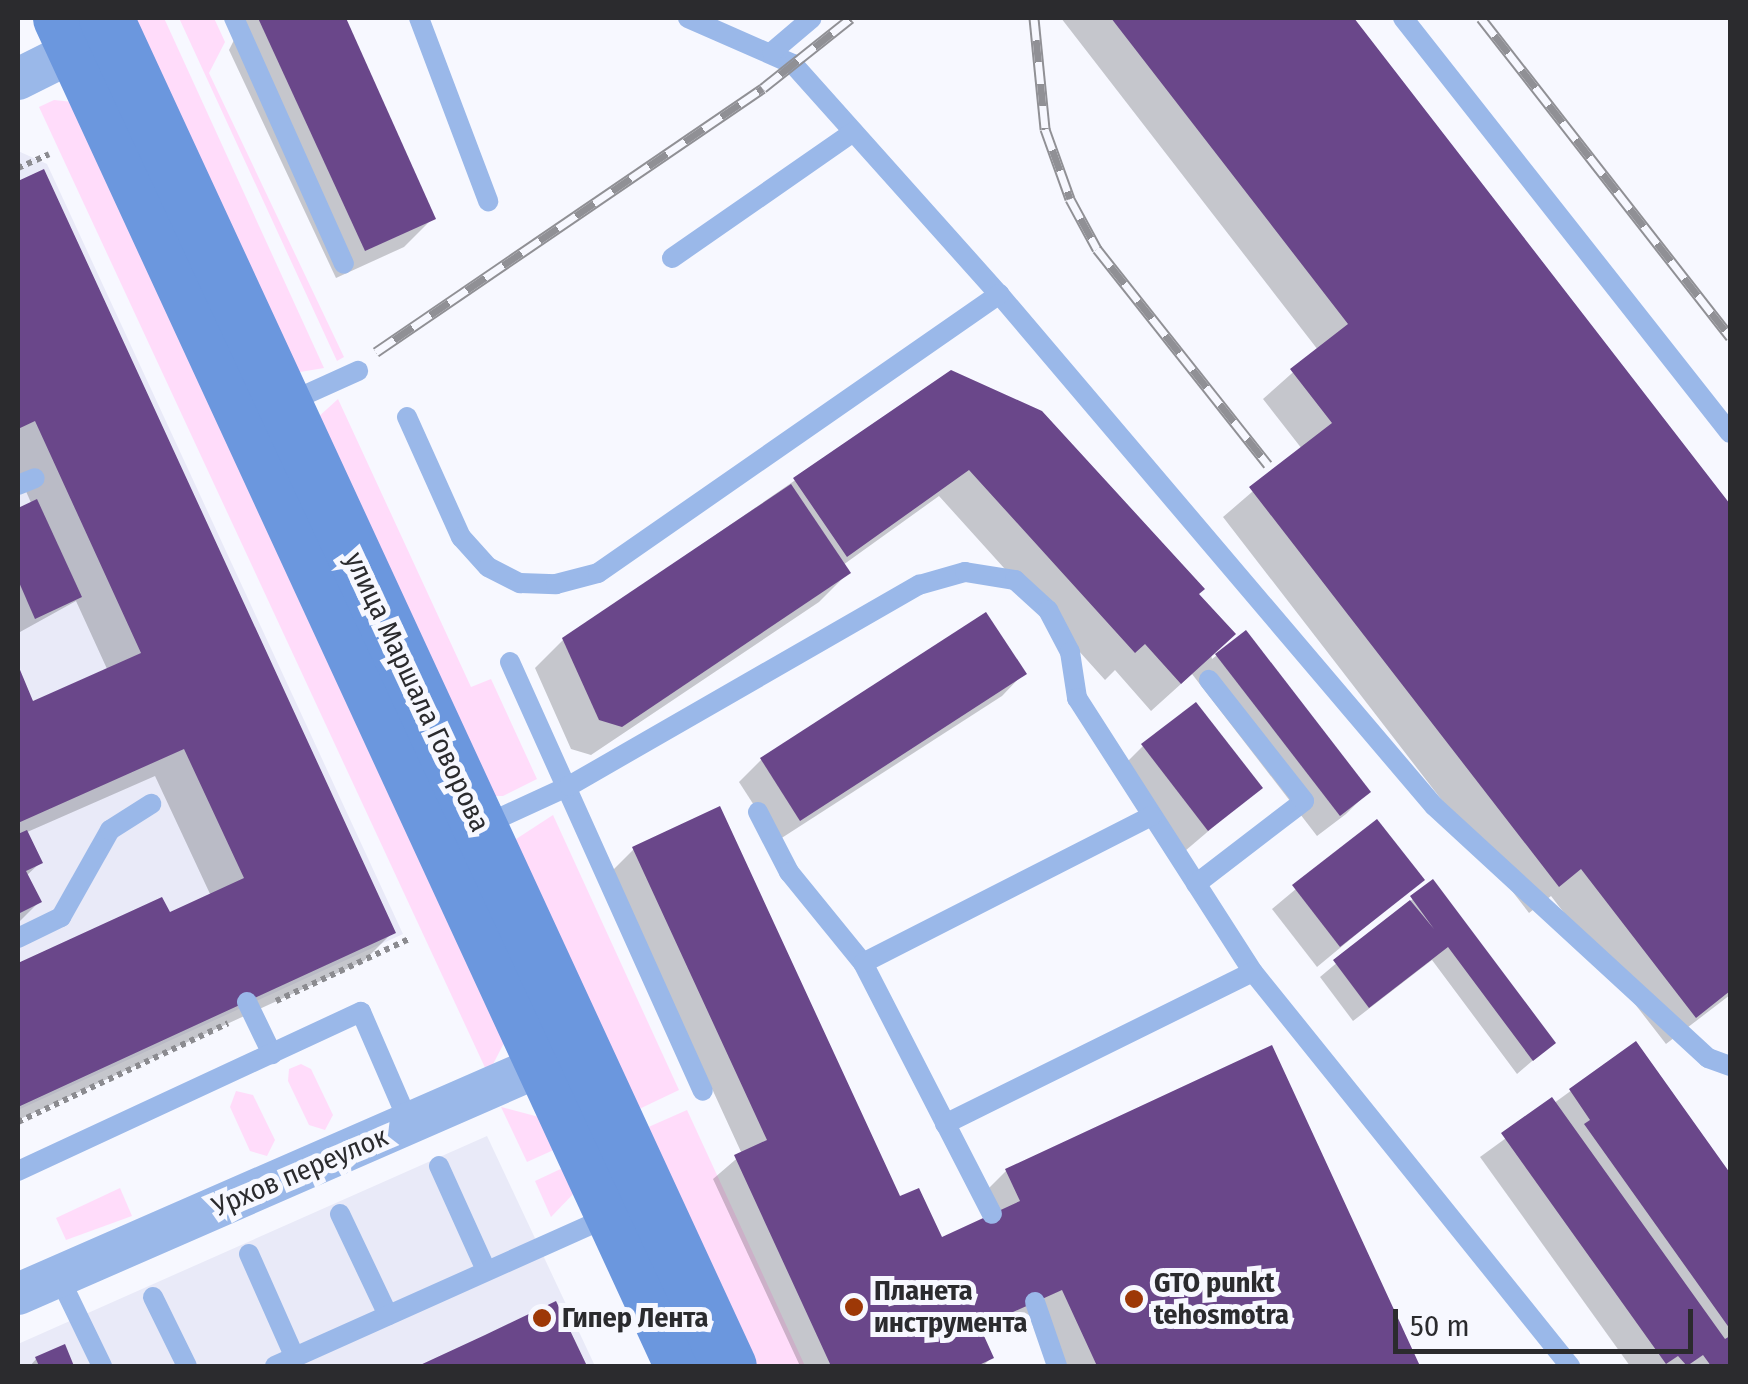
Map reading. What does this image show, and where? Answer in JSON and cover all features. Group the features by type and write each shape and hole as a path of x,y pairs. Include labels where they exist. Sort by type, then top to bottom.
{"street":[{"path":"18,79 88,29"},
{"name":"улица Маршала Говорова","path":"88,29 563,1057 728,1366"},
{"name":"улица Маршала Говорова","path":"563,1057 612,1216 682,1366"},
{"name":"Урхов переулок","path":"18,1294 563,1057"}],"lane":[{"path":"234,18 344,264"},
{"path":"420,18 488,201"},
{"path":"688,18 793,64 998,294 1434,806 1708,1058 1730,1066"},
{"path":"772,52 812,18"},
{"path":"1403,18 1730,433"},
{"path":"672,258 853,132"},
{"path":"407,416 460,537 488,567 520,582 556,584 598,573 998,294"},
{"path":"265,412 358,371"},
{"path":"460,836 569,786 918,586 965,572 1015,580 1048,610 1070,652 1077,698 1253,972 1570,1366"},
{"path":"510,662 703,1091"},
{"path":"1196,884 1304,801 1209,680"},
{"path":"18,938 61,916 110,830 150,804"},
{"path":"758,812 788,872 863,962 992,1214"},
{"path":"863,962 1152,816"},
{"path":"946,1124 1253,972"},
{"path":"249,1007 272,1054"},
{"path":"18,1171 361,1012 410,1125"},
{"path":"439,1166 486,1270"},
{"path":"340,1214 388,1315"},
{"path":"275,1366 612,1216"},
{"path":"249,1254 295,1358"},
{"path":"58,1275 102,1366"},
{"path":"154,1296 187,1366"},
{"path":"1035,1302 1057,1366"}],"path":[{"path":"18,168 48,154"},
{"path":"18,1122 249,1007 410,938"}],"shaded area":[{"path":"129,18 164,18 324,368 294,373"},
{"path":"179,18 214,18 225,42 209,73 344,357 337,361"},
{"path":"54,100 73,102 505,1041 488,1074 39,107"},
{"path":"18,151 47,164 403,934 18,1110"},
{"path":"338,399 471,687 491,679 537,779 503,796 490,796 316,419"},
{"path":"553,815 679,1090 635,1111 510,843"},
{"path":"301,1064 311,1069 333,1115 325,1130 309,1125 288,1081 289,1069"},
{"path":"236,1091 253,1095 275,1140 267,1156 250,1151 230,1107"},
{"path":"501,1107 539,1117 558,1148 527,1162"},
{"path":"687,1110 805,1366 753,1366 644,1129"},
{"path":"487,1136 595,1366 18,1366 18,1344"},
{"path":"567,1166 577,1190 551,1217 535,1181"},
{"path":"120,1188 132,1216 66,1240 56,1218"}],"building":[{"path":"258,18 346,18 436,219 365,251"},
{"path":"1111,18 1354,18 1730,504 1730,991 1696,1018 1581,869 1559,887 1249,487 1332,423 1290,369 1348,324"},
{"path":"44,169 396,933 18,1107 18,963 162,897 170,912 244,878 184,749 18,823 18,665 33,701 141,653 35,421 18,429 18,181"},
{"path":"951,370 1042,411 1205,589 1199,594 1236,634 1181,684 1145,644 1135,653 969,470 847,557 793,478"},
{"path":"791,484 851,573 622,727 599,720 562,638"},
{"path":"37,499 82,597 35,619 18,580 18,508"},
{"path":"986,612 1027,674 800,821 760,758"},
{"path":"1246,630 1371,792 1340,816 1215,654"},
{"path":"1196,702 1263,788 1208,831 1141,744"},
{"path":"720,806 900,1196 919,1188 942,1237 1020,1201 1005,1169 1272,1045 1420,1366 1097,1366 1062,1290 980,1327 994,1358 977,1366 831,1366 734,1155 767,1140 632,847"},
{"path":"1377,819 1425,880 1340,947 1292,885"},
{"path":"27,830 43,863 26,871 42,902 18,914 18,834"},
{"path":"1433,879 1556,1043 1533,1061 1448,947 1369,1008 1333,960 1410,900 1434,929 1410,896"},
{"path":"1636,1041 1730,1173 1730,1329 1584,1124 1590,1120 1569,1089"},
{"path":"1552,1097 1725,1339 1730,1336 1730,1366 1711,1366 1703,1355 1687,1366 1678,1356 1666,1364 1501,1133"},
{"name":"Гипер Лента","path":"556,1301 587,1366 418,1366 485,1335"},
{"path":"65,1344 74,1366 39,1366 35,1357"}],"railway":[{"path":"376,352 763,88 851,18"},
{"path":"1034,18 1045,129 1070,199 1097,249 1268,465"},
{"path":"1481,18 1730,337"}],"place":[{"name":"GTO punkt tehosmotra","path":"1134,1299"},
{"name":"Планета инструмента","path":"854,1307"},
{"name":"Гипер Лента","path":"542,1318"}]}
